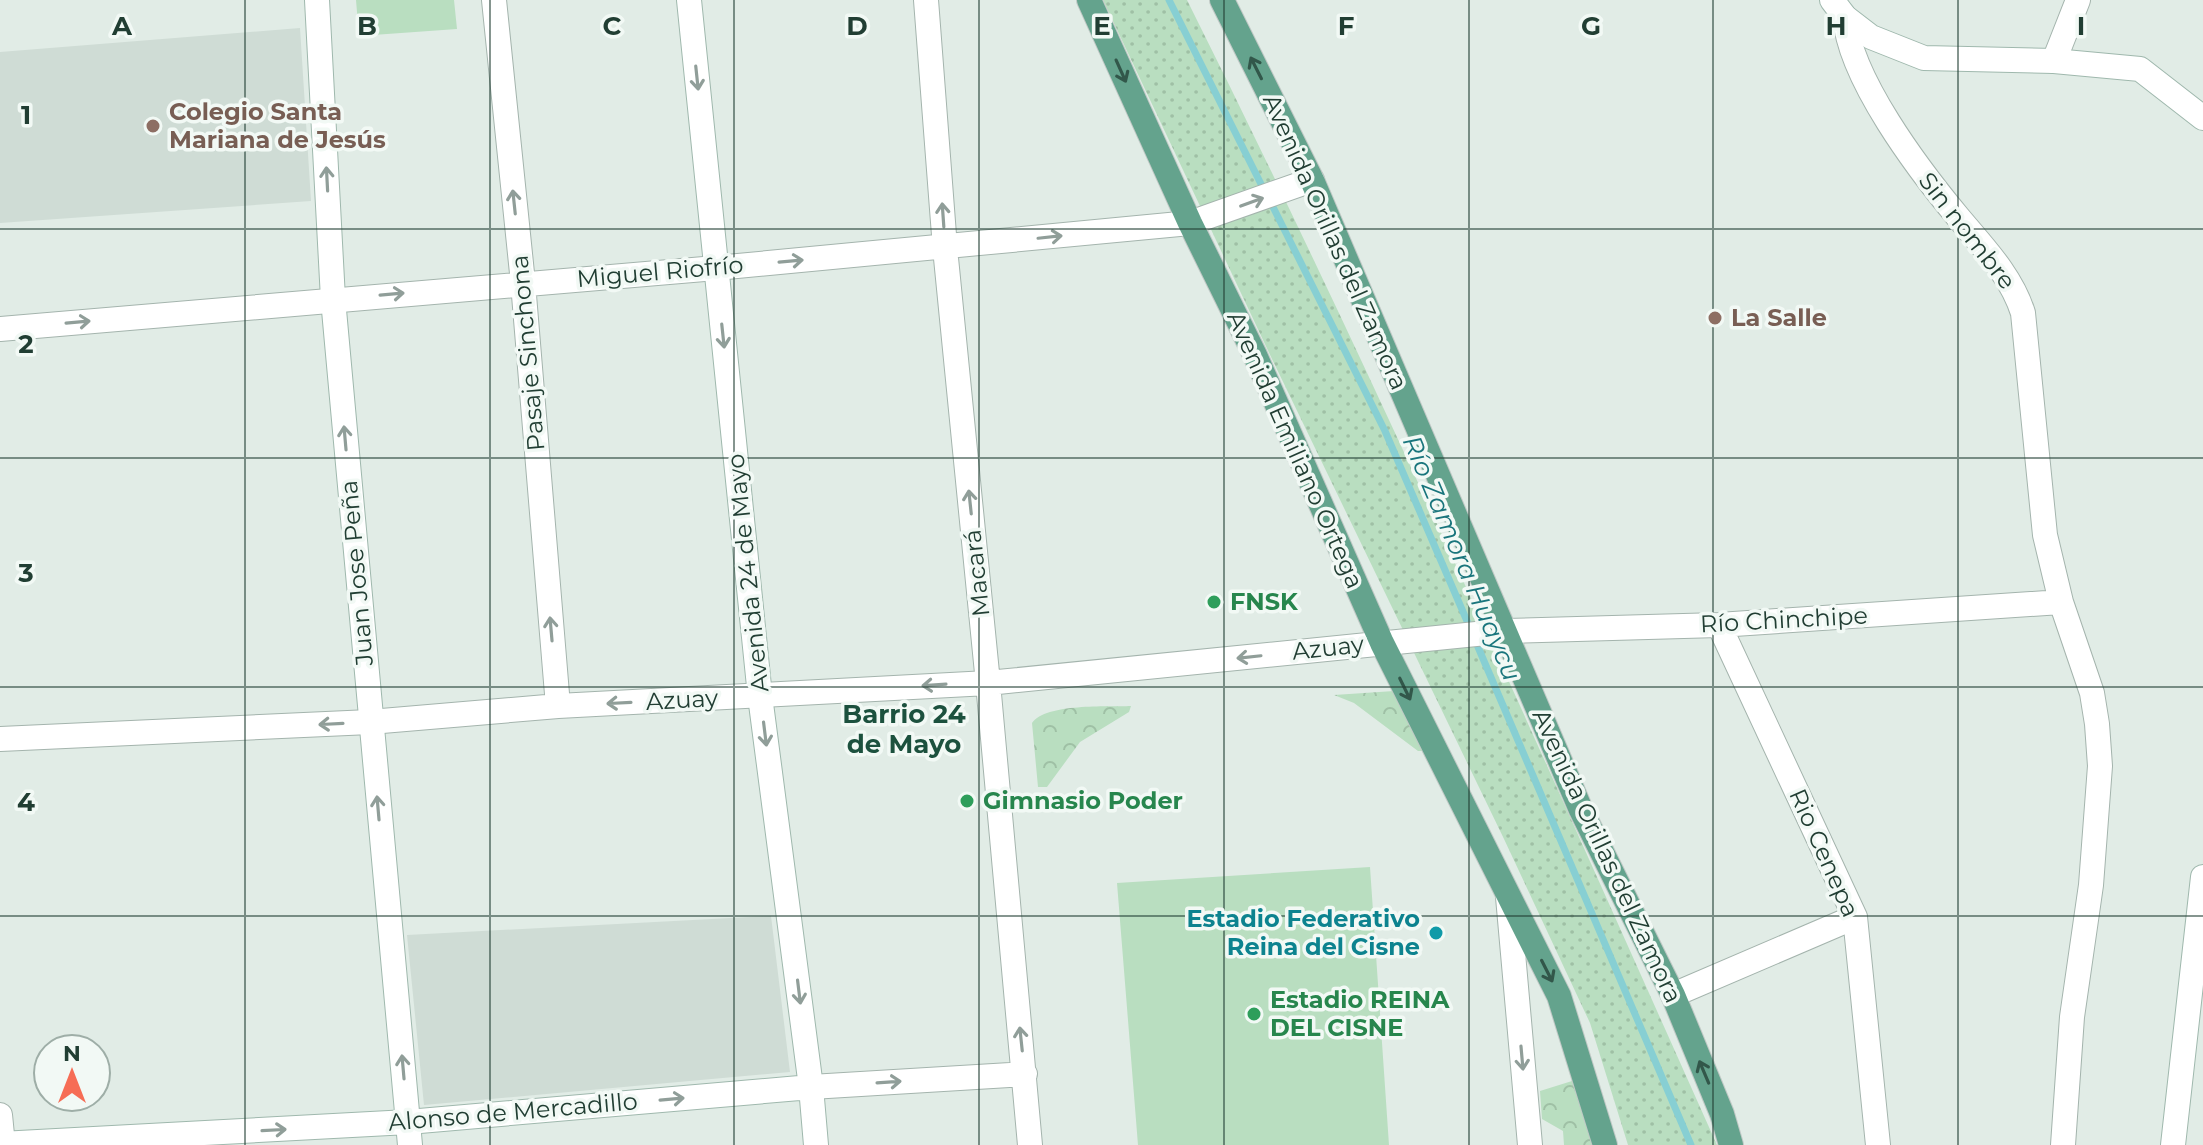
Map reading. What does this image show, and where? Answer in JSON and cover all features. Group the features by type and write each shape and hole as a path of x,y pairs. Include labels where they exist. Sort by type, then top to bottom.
{"main road":[{"name":"Avenida Emiliano Ortega","path":"1089,0 1199,221 1255,355 1508,897 1559,996 1605,1145"},
{"name":"Avenida Orillas del Zamora","path":"1222,0 1304,183 1494,633 1673,995 1722,1114 1731,1145"}],"street":[{"name":"Juan Jose Peña","path":"317,0 333,299 409,1134"},
{"name":"Pasaje Sinchona","path":"494,0 523,283 558,706"},
{"name":"Avenida 24 de Mayo","path":"689,0 760,696 816,1145"},
{"name":"Macará","path":"926,0 945,248 1030,1145"},
{"path":"2054,61 2078,0"},
{"path":"1839,9 1871,37 1924,58 2054,61 2140,69 2203,118"},
{"name":"Sin nombre","path":"1839,9 1851,52 1918,168 2003,271 2017,293 2023,313 2045,535 2061,602 2092,693 2100,766 2091,885 2072,1017 2063,1145"},
{"name":"Miguel Riofrío","path":"0,329 945,248 1199,221 1304,183"},
{"name":"Río Chinchipe","path":"1494,633 1719,625 2061,602"},
{"name":"Rio Cenepa","path":"1719,625 1855,917 1878,1145"},
{"name":"Azuay","path":"0,739 370,722 558,706 988,683 1494,633"},
{"path":"2173,1145 2203,877"},
{"name":"Avenida Emiliano Ortega","path":"1508,897 1530,1145"},
{"path":"1673,995 1855,917"},
{"name":"Alonso de Mercadillo","path":"2,1144 409,1134 811,1087 1025,1074"},
{"path":"0,1115 2,1144"}],"shaded area":[{"name":"Colegio Santa Mariana de Jesús","path":"300,28 311,201 0,223 0,52"},
{"path":"771,916 790,1072 424,1105 407,935"}],"green space":[{"path":"356,0 454,0 457,29 359,36"},
{"path":"1103,0 1187,0 1392,426 1717,1145 1628,1145 1590,1023"},
{"path":"1394,691 1423,751 1418,751 1354,703 1334,695"},
{"path":"1131,706 1129,712 1080,742 1047,787 1038,787 1032,723 1050,712 1063,709"},
{"name":"Estadio REINA DEL CISNE","path":"1370,867 1389,1145 1138,1145 1117,883"},
{"path":"1572,1081 1593,1145 1564,1145 1563,1131 1542,1119 1540,1091"}],"waterway":[{"name":"Río Zamora Huaycu","path":"1169,0 1264,190"},
{"name":"Río Zamora Huaycu","path":"1270,201 1385,431 1470,628"},
{"name":"Río Zamora Huaycu","path":"1475,640 1691,1145"}],"place":[{"name":"Colegio Santa Mariana de Jesús","path":"153,126"},
{"name":"La Salle","path":"1715,318"},
{"name":"FNSK","path":"1214,602"},
{"name":"Gimnasio Poder","path":"967,801"},
{"name":"Estadio Federativo Reina del Cisne","path":"1436,933"},
{"name":"Estadio REINA DEL CISNE","path":"1254,1014"}],"district":[{"name":"Barrio 24 de Mayo","path":"904,729"}]}
